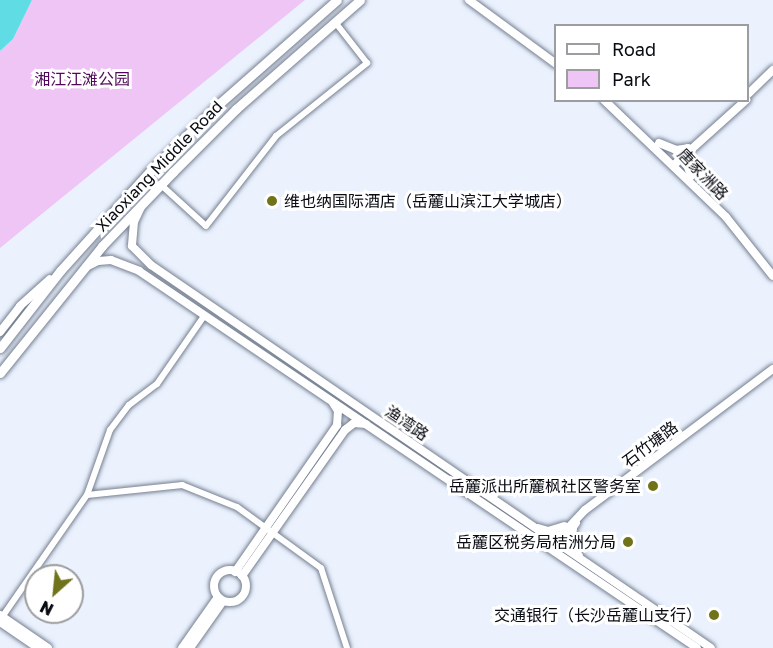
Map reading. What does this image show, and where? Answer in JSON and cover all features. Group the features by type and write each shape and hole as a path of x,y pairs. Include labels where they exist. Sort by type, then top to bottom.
{"main road":[{"name":"Xiaoxiang Middle Road","path":"0,348 60,270 219,104 337,0"},
{"name":"Xiaoxiang Middle Road","path":"0,373 81,271 160,184 227,117 360,0"},
{"name":"渔湾路","path":"146,199 132,232 132,246 139,256 242,330 531,525 555,546 585,562 701,646"},
{"name":"渔湾路","path":"81,271 98,261 121,262 555,546 701,646"},
{"path":"0,332 20,306 60,270"}],"street":[{"path":"468,0 554,63"},
{"path":"475,0 554,58"},
{"path":"160,184 206,226 276,136 368,63 335,22"},
{"path":"749,92 773,70"},
{"path":"749,98 773,76"},
{"name":"唐家洲路","path":"606,102 691,176 773,269"},
{"name":"唐家洲路","path":"612,102 659,143 726,217 773,276"},
{"path":"675,162 738,102"},
{"path":"659,143 676,150 689,149 745,102"},
{"path":"689,149 686,162 691,176"},
{"path":"1,618 87,495 110,430 129,405 157,384 204,316"},
{"name":"石竹塘路","path":"555,546 575,521 773,371"},
{"path":"239,574 337,425 338,411 330,400"},
{"path":"269,530 345,430 354,423 369,425"},
{"path":"87,495 182,485 237,507 321,568 347,648"},
{"path":"531,525 548,531 575,521 572,544 585,562"},
{"path":"190,648 221,599 215,579 223,572 239,574"},
{"path":"221,599 234,602 242,596 246,586 239,574"},
{"path":"182,648 221,599"},
{"path":"1,618 38,648"},
{"path":"1,618 48,648"}],"green space":[{"name":"湘江江滩公园","path":"32,0 305,0 0,248 0,51 13,39"}],"water":[{"path":"0,0 32,0 13,39 0,51"}],"place":[{"name":"维也纳国际酒店（岳麓山滨江大学城店）","path":"272,201"},
{"name":"岳麓派出所麓枫社区警务室","path":"653,486"},
{"name":"岳麓区税务局桔洲分局","path":"628,542"},
{"name":"交通银行（长沙岳麓山支行）","path":"714,615"}]}
